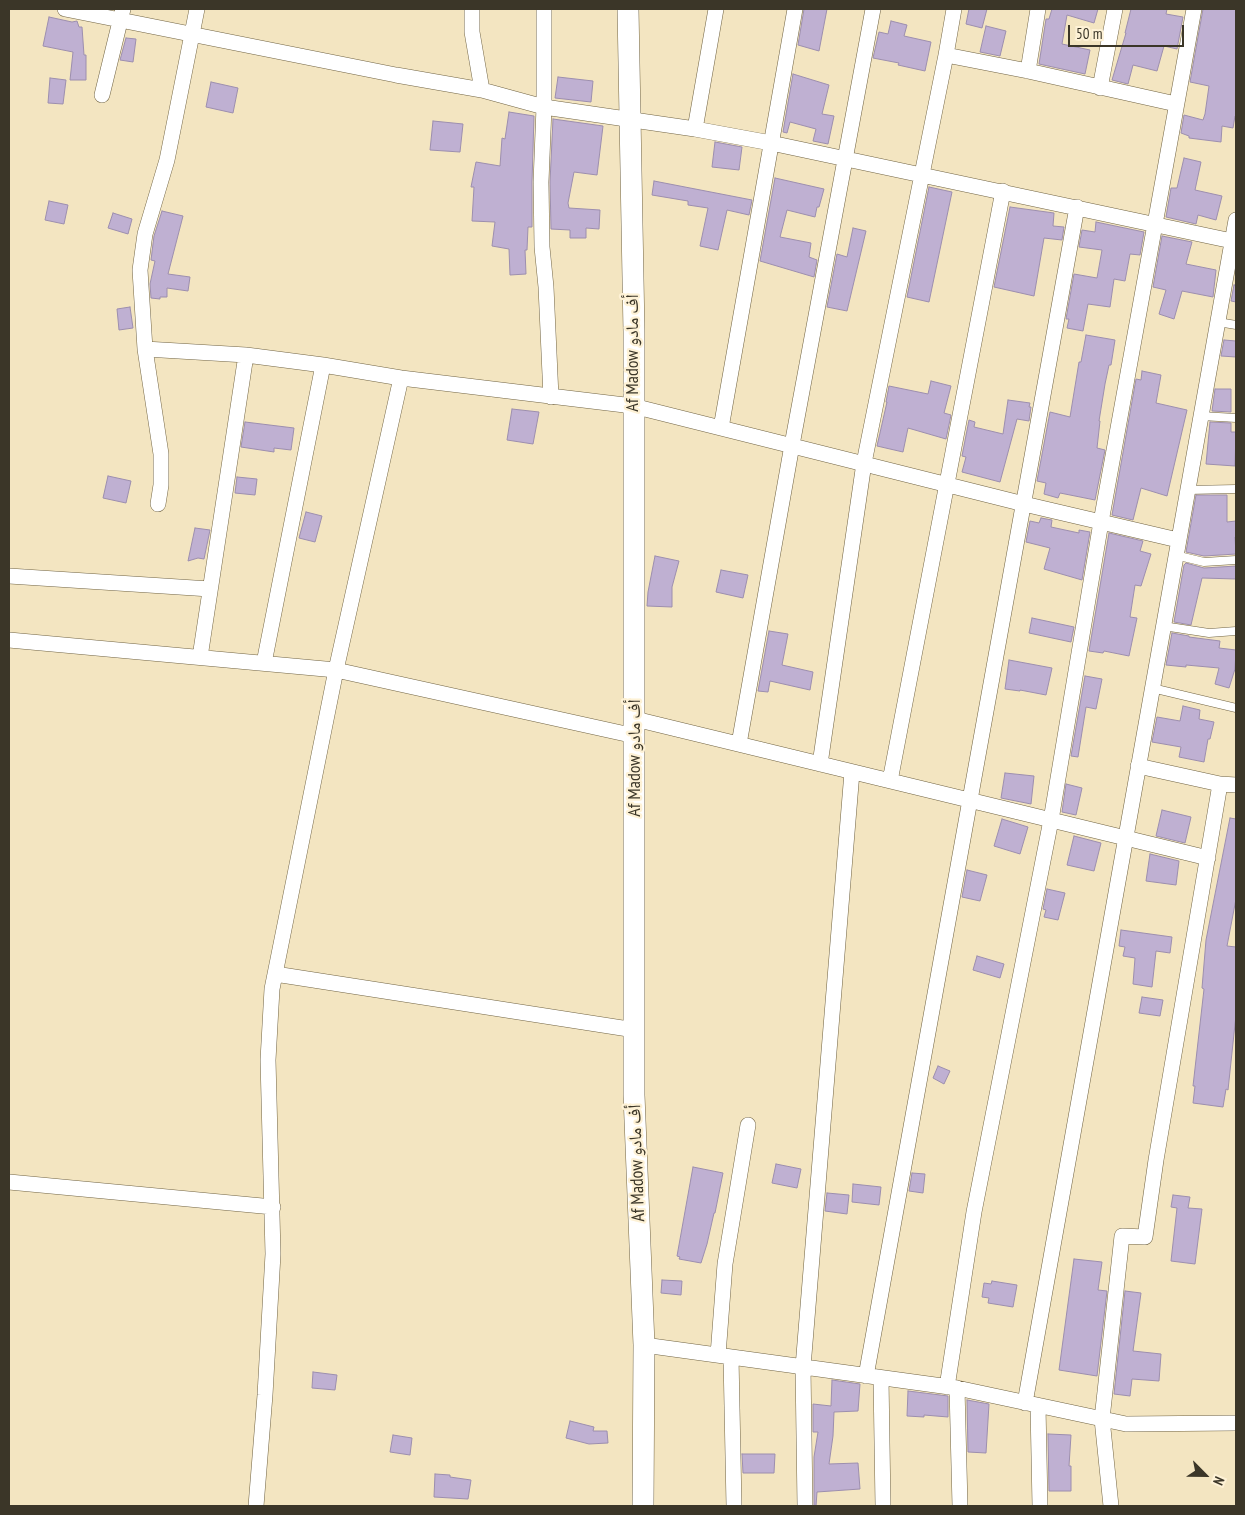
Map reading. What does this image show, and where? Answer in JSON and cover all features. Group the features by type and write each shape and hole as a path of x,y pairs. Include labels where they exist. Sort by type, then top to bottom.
{"street":[{"path":"66,9 122,14 191,34 482,90 544,108 695,129 771,143 1232,241"},
{"path":"158,504 161,485 161,454 145,349 140,270 145,234 167,160 197,9"},
{"path":"472,9 472,32 482,90"},
{"path":"544,9 542,238 551,396"},
{"name":"Af Madow أف مادو","path":"628,9 631,120 635,727 634,1095 644,1345 644,1506"},
{"path":"695,129 716,9"},
{"path":"721,428 795,9"},
{"path":"739,744 792,446 874,9"},
{"path":"820,764 864,464 923,174 954,9"},
{"path":"1028,71 1038,9"},
{"path":"1100,88 1115,9"},
{"path":"960,1506 952,1387 974,1212 1051,820 1101,522 1194,9"},
{"path":"102,95 122,14"},
{"path":"946,55 1176,104"},
{"path":"890,781 1003,192"},
{"path":"866,1376 1077,207"},
{"path":"1040,1506 1032,1404 1125,838 1218,322 1233,257 1232,241 1236,220"},
{"path":"145,349 246,356 323,365 401,378 633,406 1101,522 1177,548"},
{"path":"200,658 246,356"},
{"path":"264,664 323,365"},
{"path":"256,1506 272,1273 273,1206 268,1060 272,990 336,670 401,378"},
{"path":"9,576 210,590"},
{"path":"9,640 336,670 635,727 739,744 1208,858"},
{"path":"1138,766 1220,784 1236,785"},
{"path":"805,1506 803,1367 852,772"},
{"path":"1111,1506 1102,1419 1122,1236 1145,1237 1156,1160 1220,784"},
{"path":"275,974 635,1030"},
{"path":"734,1506 724,1356 725,1264 748,1125"},
{"path":"9,1182 273,1206"},
{"path":"644,1345 952,1387 1126,1424 1236,1423"},
{"path":"881,1378 883,1506"}],"lane":[{"path":"1218,322 1236,325"},
{"path":"1201,416 1236,418"},
{"path":"1187,490 1236,489"},
{"path":"1177,548 1204,562 1236,560"},
{"path":"1163,626 1209,633 1236,631"},
{"path":"1152,688 1236,708"}],"building":[{"path":"804,9 827,9 819,51 798,45"},
{"path":"969,9 987,9 982,28 966,24"},
{"path":"1052,9 1098,9 1094,23 1067,15 1062,44 1090,50 1085,74 1039,64 1046,19 1049,19"},
{"path":"1131,9 1167,9 1166,14 1183,17 1177,49 1164,46 1157,71 1133,65 1128,84 1112,80"},
{"path":"1203,9 1236,9 1236,116 1233,128 1222,126 1221,142 1189,138 1189,136 1181,133 1184,115 1203,120 1205,114 1209,86 1190,82"},
{"path":"49,17 72,22 77,21 79,27 82,27 84,55 86,55 86,80 70,80 73,52 43,46"},
{"path":"891,21 907,25 904,36 931,42 925,71 873,58 879,32 888,34"},
{"path":"986,26 1006,31 1000,56 980,52"},
{"path":"126,38 136,39 133,62 120,60"},
{"path":"793,74 829,85 822,114 834,116 828,144 813,141 816,129 790,122 787,133 783,132"},
{"path":"558,77 593,81 591,102 555,98"},
{"path":"50,78 66,80 63,104 48,103"},
{"path":"211,82 238,88 233,113 206,107"},
{"path":"509,112 534,116 532,227 528,227 527,250 525,250 526,274 510,275 509,249 492,246 495,222 472,221 474,187 471,187 476,162 500,166 502,138 505,139"},
{"path":"553,119 603,126 597,175 574,172 568,203 569,208 600,210 599,229 586,228 586,238 570,238 570,230 551,229 550,182"},
{"path":"433,121 463,124 460,152 430,150"},
{"path":"715,142 742,147 739,170 712,167"},
{"path":"1184,158 1201,162 1195,190 1222,196 1216,220 1198,215 1196,224 1166,217 1171,188 1177,188"},
{"path":"775,178 824,189 815,217 787,210 780,237 811,243 809,257 817,260 814,277 760,261"},
{"path":"654,181 752,200 749,215 727,210 718,250 700,246 708,208 688,205 688,201 652,195"},
{"path":"929,187 952,192 929,302 907,297"},
{"path":"49,201 68,205 64,224 45,220"},
{"path":"1010,207 1054,213 1053,226 1064,227 1062,240 1044,238 1034,296 994,287"},
{"path":"162,211 183,216 168,274 190,277 188,291 167,288 167,297 160,297 160,299 151,298 150,284 155,261 151,260 154,236"},
{"path":"113,213 132,219 128,234 108,228"},
{"path":"1096,222 1144,232 1140,255 1130,254 1125,281 1114,279 1110,307 1088,304 1083,331 1067,328 1069,319 1066,319 1074,274 1097,278 1102,250 1079,247 1082,230 1095,232"},
{"path":"853,228 866,231 847,311 827,307 837,254 847,257"},
{"path":"1162,236 1192,242 1186,264 1216,270 1213,297 1182,291 1174,319 1159,314 1166,290 1153,287"},
{"path":"1234,285 1236,285 1236,302 1231,301"},
{"path":"130,307 133,328 119,330 117,309"},
{"path":"1086,335 1115,340 1099,421 1097,448 1105,450 1095,500 1060,493 1058,498 1044,494 1046,483 1037,481 1050,412 1070,417 1079,362 1081,362"},
{"path":"1224,340 1236,341 1236,357 1221,356"},
{"path":"1142,371 1161,375 1156,403 1187,410 1167,496 1141,488 1133,520 1112,515 1136,379 1141,380"},
{"path":"931,381 951,386 944,413 951,415 946,439 908,428 903,452 877,446 889,386 928,394"},
{"path":"1215,389 1231,389 1231,412 1212,411"},
{"path":"1008,400 1030,403 1029,407 1031,407 1029,421 1017,419 1000,482 962,472 966,457 962,456 969,420 975,422 974,427 1003,434"},
{"path":"512,409 539,412 533,444 507,440"},
{"path":"245,422 294,428 291,450 274,448 274,452 241,447"},
{"path":"1210,422 1231,423 1231,432 1236,432 1235,466 1206,464"},
{"path":"108,476 131,481 126,503 103,498"},
{"path":"237,477 257,479 255,495 235,493"},
{"path":"1196,495 1227,495 1227,522 1236,521 1236,554 1204,556 1186,552"},
{"path":"306,512 322,516 315,542 299,538"},
{"path":"1041,518 1052,520 1051,527 1079,533 1079,530 1090,532 1082,580 1044,569 1050,548 1026,542 1030,521 1039,523"},
{"path":"195,528 210,530 204,559 198,558 188,561"},
{"path":"1109,533 1143,541 1140,551 1151,554 1141,586 1135,585 1130,617 1137,618 1129,656 1104,651 1103,653 1089,651"},
{"path":"655,556 679,561 672,587 672,607 647,606"},
{"path":"1186,563 1204,568 1236,566 1236,579 1202,578 1191,625 1174,622 1184,565"},
{"path":"721,570 748,575 743,598 716,592"},
{"path":"1032,618 1074,627 1071,642 1029,633"},
{"path":"769,631 788,634 782,665 813,672 810,690 770,681 768,692 758,691"},
{"path":"1172,633 1220,641 1219,648 1236,650 1235,669 1229,688 1215,684 1219,668 1166,665"},
{"path":"1009,660 1052,668 1046,695 1005,689"},
{"path":"1085,676 1102,679 1096,709 1086,707 1078,757 1071,756"},
{"path":"1183,706 1200,710 1199,719 1214,722 1210,739 1208,739 1204,762 1179,757 1181,747 1152,742 1157,717 1180,721"},
{"path":"1005,773 1034,776 1031,804 1001,798"},
{"path":"1066,784 1082,788 1076,815 1062,812"},
{"path":"1162,810 1191,817 1185,843 1156,836"},
{"path":"1230,818 1236,819 1236,899 1227,946 1236,947 1236,1015 1228,1090 1226,1089 1223,1107 1193,1103 1195,1086 1193,1086 1204,989 1202,988 1206,940"},
{"path":"1002,819 1028,827 1020,854 994,846"},
{"path":"1074,836 1101,843 1094,871 1067,865"},
{"path":"1150,854 1179,861 1176,885 1146,881"},
{"path":"967,870 987,875 980,901 962,897"},
{"path":"1047,889 1065,893 1058,920 1044,917 1046,910 1043,909"},
{"path":"1121,930 1172,937 1170,953 1156,951 1152,987 1133,984 1135,958 1123,956 1125,947 1119,946"},
{"path":"977,956 1004,964 1000,978 973,970"},
{"path":"1142,997 1163,1000 1160,1016 1139,1013"},
{"path":"938,1066 950,1071 944,1084 933,1078"},
{"path":"776,1164 801,1169 797,1188 772,1183"},
{"path":"693,1167 723,1173 715,1213 701,1263 679,1259 680,1257 677,1256"},
{"path":"912,1173 925,1174 923,1193 909,1191"},
{"path":"853,1184 881,1187 879,1205 852,1202"},
{"path":"827,1193 849,1195 847,1214 825,1211"},
{"path":"1173,1195 1190,1197 1188,1208 1202,1209 1195,1264 1171,1261 1177,1208 1171,1207"},
{"path":"1074,1259 1102,1262 1098,1290 1107,1291 1097,1376 1059,1370"},
{"path":"662,1280 682,1281 681,1295 661,1293"},
{"path":"992,1281 1017,1285 1013,1307 988,1303 989,1298 982,1297 984,1283 991,1284"},
{"path":"1125,1291 1141,1293 1133,1351 1161,1354 1159,1381 1132,1379 1130,1396 1114,1394"},
{"path":"313,1372 337,1375 335,1390 312,1388"},
{"path":"832,1380 860,1384 858,1411 834,1412 829,1464 858,1463 860,1489 817,1492 816,1506 814,1506 814,1457 818,1432 813,1432 813,1404 831,1406"},
{"path":"908,1391 948,1396 948,1417 907,1416"},
{"path":"967,1400 989,1404 986,1453 968,1452"},
{"path":"570,1421 594,1427 593,1431 607,1431 608,1443 589,1444 566,1438"},
{"path":"1048,1434 1071,1435 1069,1466 1071,1466 1071,1491 1049,1491"},
{"path":"393,1435 412,1438 410,1455 390,1452"},
{"path":"742,1454 775,1454 774,1473 743,1473"},
{"path":"435,1474 471,1480 468,1499 434,1497"}]}
